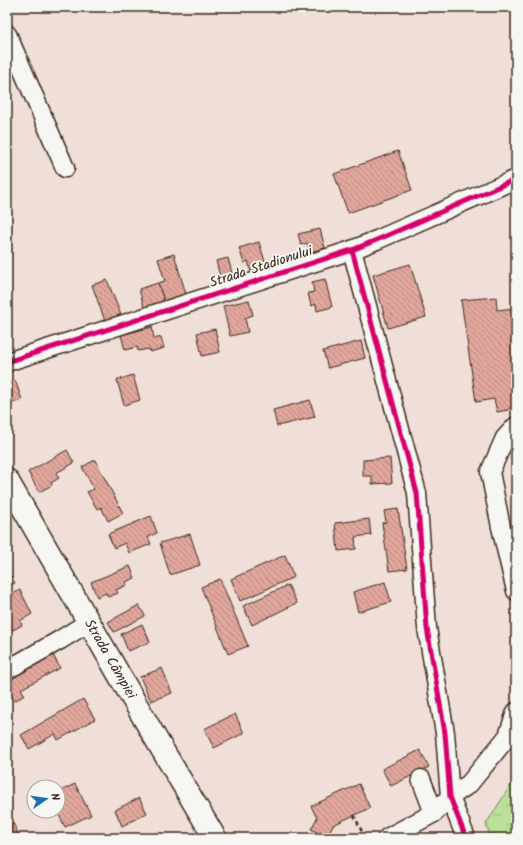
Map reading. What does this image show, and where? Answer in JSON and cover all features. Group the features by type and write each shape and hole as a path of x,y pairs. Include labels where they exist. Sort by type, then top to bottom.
{"main road":[{"name":"Strada Câmpiei","path":"7,480 156,739 215,838"}],"street":[{"path":"7,34 65,168"},
{"name":"Strada Stadionului","path":"7,362 352,250 516,179"},
{"path":"352,250 417,493 427,628 445,733 450,797 466,838"},
{"path":"516,426 505,438 490,472 516,591"},
{"path":"11,668 89,622"},
{"path":"387,838 434,813 450,797 469,784 508,736 516,712"},
{"path":"421,779 434,813"}],"path":[{"path":"354,815 365,838"}],"green space":[{"path":"516,777 516,838 491,838 486,824"}],"building":[{"path":"398,151 412,190 348,213 334,174"},
{"path":"320,229 325,248 310,252 307,243 301,245 298,234"},
{"path":"259,242 267,268 251,272 248,261 244,263 239,248"},
{"path":"174,254 186,294 164,301 158,283 165,281 158,259"},
{"path":"228,258 234,281 222,284 216,261"},
{"path":"410,264 426,317 388,328 373,275"},
{"path":"325,279 332,307 317,311 316,304 311,306 308,293 314,292 312,282"},
{"path":"107,280 121,315 105,321 92,285"},
{"path":"158,283 164,301 144,307 139,289"},
{"path":"496,297 497,310 515,308 516,317 516,401 508,410 497,412 494,399 476,402 461,300"},
{"path":"249,300 253,315 245,318 248,332 230,336 223,306"},
{"path":"152,327 154,339 161,337 164,348 150,352 149,349 138,351 137,347 125,350 121,335"},
{"path":"215,329 220,352 202,356 197,333"},
{"path":"361,341 365,358 328,368 323,351"},
{"path":"133,375 140,400 124,405 117,380"},
{"path":"15,380 22,400 7,405 7,383"},
{"path":"310,400 315,417 277,426 273,410"},
{"path":"67,450 74,463 56,473 59,478 51,483 52,485 39,492 28,472"},
{"path":"390,458 392,483 372,484 372,476 363,476 363,460"},
{"path":"95,460 123,513 108,521 101,507 97,509 87,492 94,489 82,467"},
{"path":"398,509 407,569 389,571 382,523 386,522 384,511"},
{"path":"151,516 157,533 148,537 151,544 129,553 125,543 114,548 108,534"},
{"path":"369,519 371,535 355,537 356,549 338,551 335,523"},
{"path":"190,534 200,565 170,575 160,543"},
{"path":"285,555 294,577 240,601 231,579"},
{"path":"130,566 135,578 126,582 127,585 116,590 118,593 108,597 106,593 97,597 91,582"},
{"path":"7,569 15,583 7,587"},
{"path":"220,579 248,646 228,654 201,587"},
{"path":"385,582 391,602 358,612 353,592"},
{"path":"288,585 297,603 252,625 243,606"},
{"path":"20,590 32,614 20,621 22,625 13,630 7,621 7,597"},
{"path":"139,605 145,616 114,632 108,622"},
{"path":"142,624 150,642 128,651 121,634"},
{"path":"53,655 60,668 21,689 25,695 14,701 7,689 7,680"},
{"path":"162,668 172,693 151,701 140,677"},
{"path":"83,699 95,719 58,740 55,734 29,749 21,735"},
{"path":"235,714 244,733 214,748 204,729"},
{"path":"420,750 429,767 391,786 382,769"},
{"path":"75,784 91,815 65,827 61,819 66,819 66,788"},
{"path":"359,784 370,808 333,825 326,837 311,829 317,818 311,806"},
{"path":"139,798 147,813 122,826 115,810"},
{"path":"7,822 8,825 13,823 20,838 7,838"}],"cycle path":[{"path":"7,362 352,250 516,179"},
{"path":"352,250 417,493 427,628 445,733 450,797 466,838"}]}
